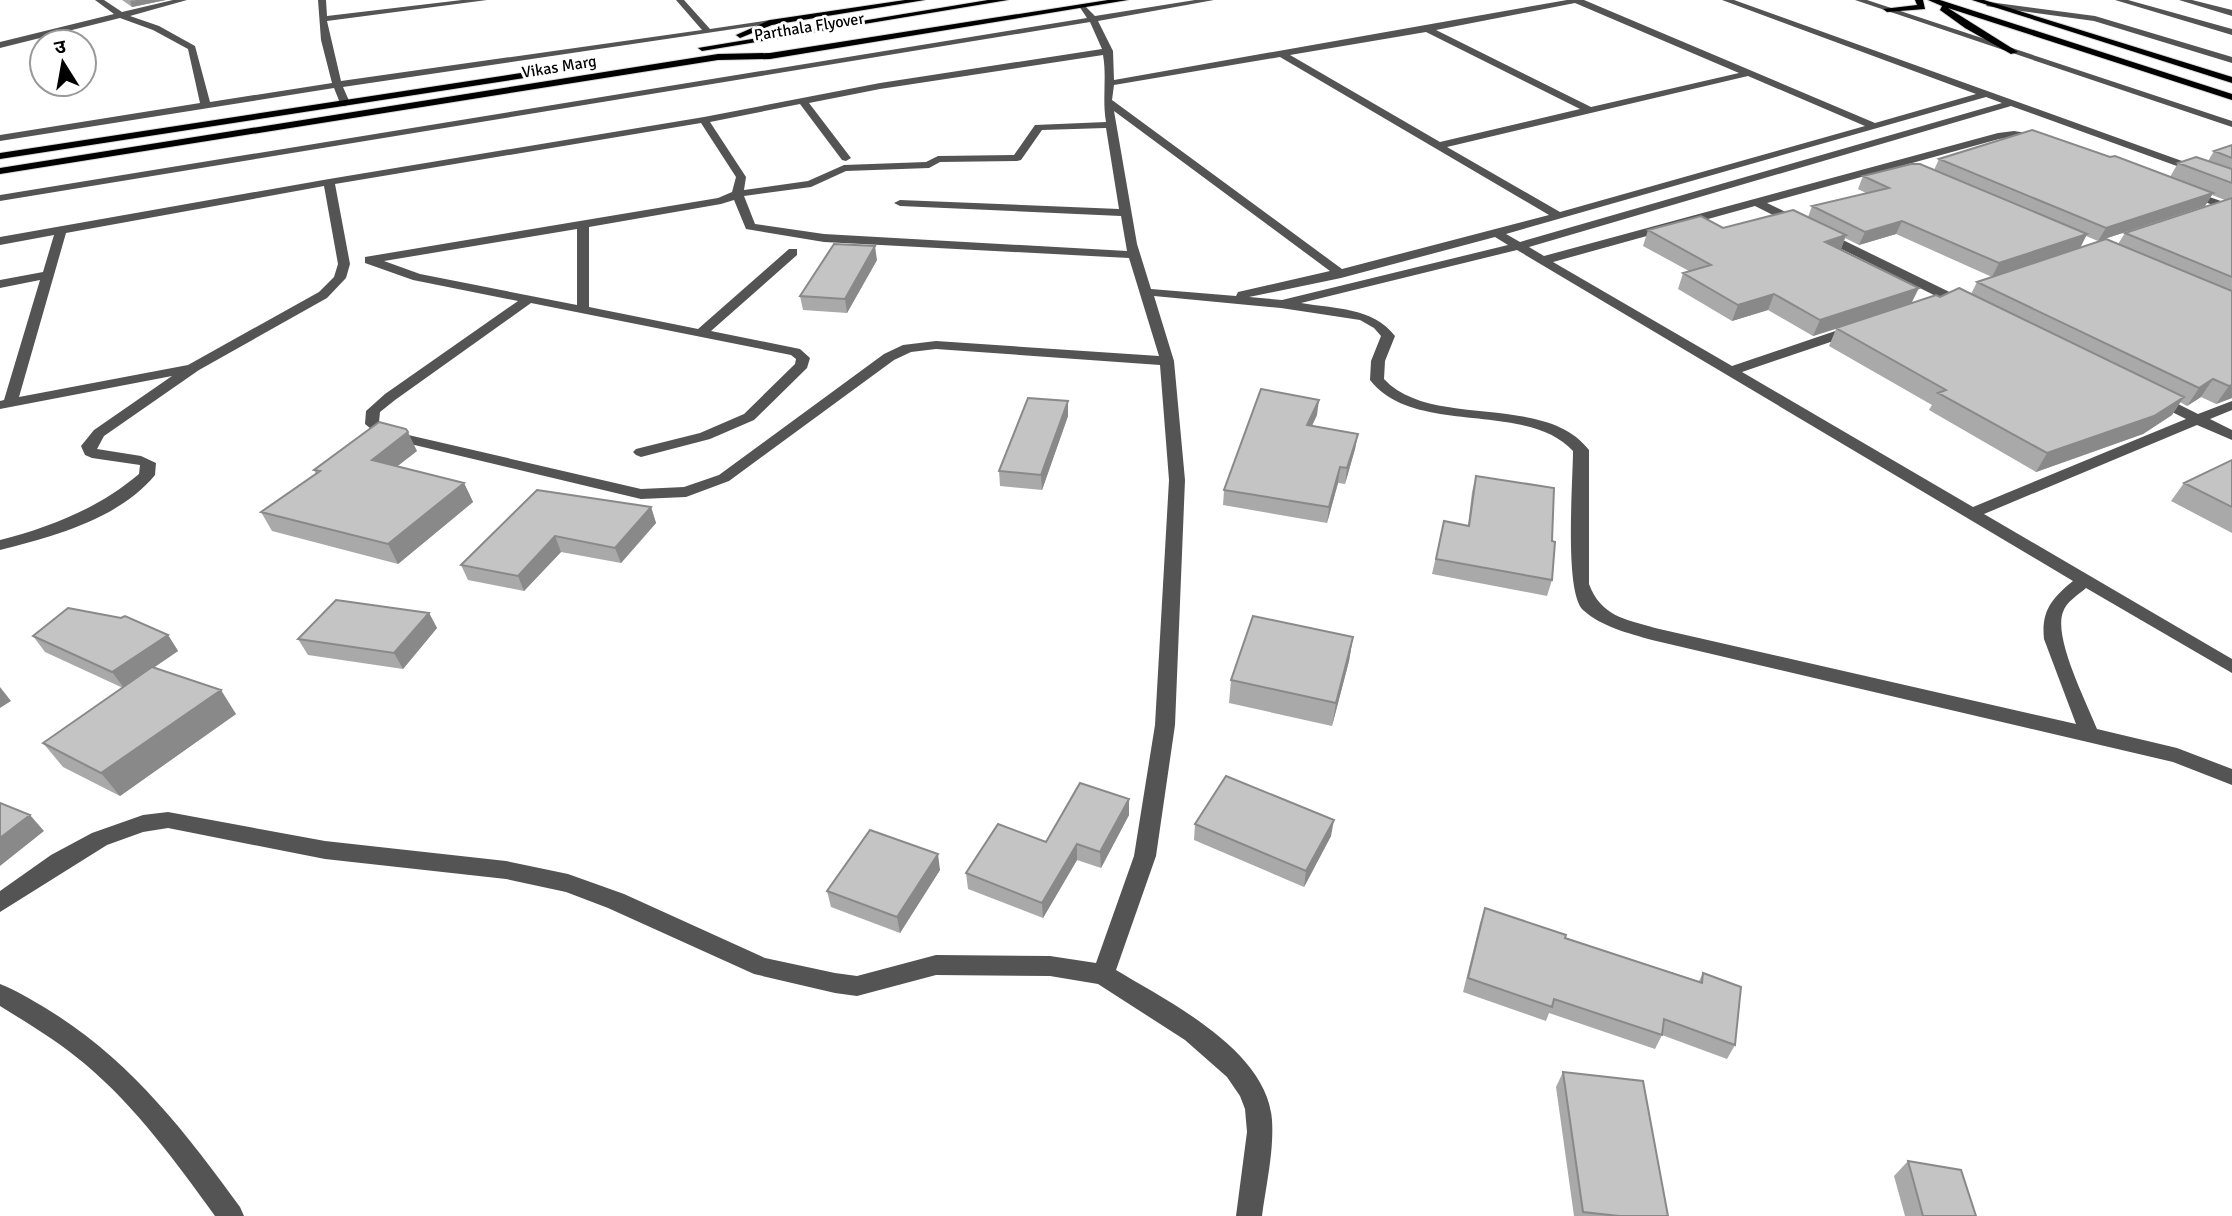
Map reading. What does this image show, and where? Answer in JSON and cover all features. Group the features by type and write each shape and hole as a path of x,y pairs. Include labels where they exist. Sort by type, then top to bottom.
{"main road":[{"path":"687,50 714,46 770,23 921,0"},
{"name":"Parthala Flyover","path":"714,46 1004,0"},
{"name":"Vikas Marg","path":"0,171 718,57 770,56 1082,9 1124,0"},
{"path":"1887,9 1922,8 1919,0"},
{"path":"1932,0 1956,19 2014,52"},
{"path":"1932,0 2232,97"},
{"path":"1976,0 2232,80"},
{"name":"Parthala Flyover","path":"718,57 1082,9"},
{"name":"Vikas Marg","path":"0,156 564,69"}],"street":[{"path":"99,0 120,15 156,27 192,48 206,107"},
{"path":"0,45 183,0"},
{"path":"323,0 322,19 336,85 345,103"},
{"path":"322,19 483,0"},
{"path":"680,0 708,32"},
{"path":"0,198 1082,9 1210,0"},
{"path":"1111,83 1427,29 1578,0 1875,126"},
{"path":"1726,0 2232,183"},
{"path":"1859,0 2232,124"},
{"path":"2119,0 2232,32"},
{"path":"2183,0 2232,13"},
{"path":"1989,4 2095,19 2232,60"},
{"path":"1082,9 1109,51 1111,83 1107,101 1135,255 1167,361 1177,480 1165,725 1145,856 1103,974"},
{"path":"0,138 336,85 770,23"},
{"path":"1427,29 1589,110"},
{"path":"0,241 329,182 704,121 920,79 1109,51"},
{"path":"1282,54 1558,216"},
{"path":"1437,146 1749,73"},
{"path":"1225,299 1341,274 1496,233 1986,94"},
{"path":"803,101 846,158"},
{"path":"1107,101 1341,274"},
{"path":"1281,304 1520,246 2012,103"},
{"path":"704,121 741,177 737,194 750,227 824,239 1135,255"},
{"path":"344,264 722,201 737,194 811,184 844,168 929,164 938,159 1017,158 1039,127 1111,125"},
{"path":"1545,260 1998,136 2014,134 2049,140"},
{"path":"1900,164 1912,170"},
{"path":"0,545 44,535 81,519 135,486 147,475 148,463 135,458 99,456 90,452 92,440 194,367 323,295 340,278 344,264 329,182"},
{"path":"2174,187 2228,207"},
{"path":"900,203 1126,213"},
{"path":"1758,203 1943,300 1975,310"},
{"path":"2198,214 2228,207"},
{"path":"583,224 583,310"},
{"path":"61,231 49,275 5,404 194,367"},
{"path":"1496,233 2232,667"},
{"path":"701,334 793,252"},
{"path":"369,260 417,277 795,352 803,358 802,365 748,417 705,436 640,452"},
{"path":"0,284 49,275"},
{"path":"1943,300 1974,289"},
{"path":"1146,292 1281,304 1364,317 1379,325 1388,336 1378,360 1377,380 1389,393 1415,404 1544,426 1567,435 1581,450 1580,584 1588,604 1612,621 1652,634 2177,755 2232,777"},
{"path":"527,300 390,397 373,411 372,424 386,434 641,494 665,495 686,492 724,478 889,357 908,348 936,345 1167,361"},
{"path":"1732,371 1873,323"},
{"path":"2148,395 2232,436"},
{"path":"1972,513 2232,405"},
{"path":"2085,580 2053,608 2050,623 2053,639 2089,734"},
{"path":"0,903 64,859 114,831 143,822 169,820 325,850 506,870 568,883 616,901 762,967 835,984 857,986 936,965 1050,966 1103,974 1216,1048 1242,1075 1258,1109 1257,1163 1249,1216"},
{"path":"0,994 69,1037 117,1077 175,1138 231,1216"}],"building":[{"path":"2032,130 2110,157 2115,156 2213,193 2106,228 1939,159"},
{"path":"2232,145 2232,158 2214,151"},
{"path":"2196,157 2232,169 2232,183 2178,163"},
{"path":"1920,164 2087,234 1999,263 1902,221 1865,232 1812,206 1889,188 1863,176"},
{"path":"2232,198 2232,277 2125,233"},
{"path":"1793,210 1846,235 1825,242 1919,288 1820,320 1774,294 1738,305 1683,273 1711,265 1648,230 1701,216 1723,228"},
{"path":"2106,239 2232,291 2232,385 2213,379 2199,388 1977,282"},
{"path":"834,244 875,246 845,299 800,296"},
{"path":"1959,288 2184,397 2154,416 2047,453 1938,393 1946,390 1836,328 1936,295 1940,297"},
{"path":"1261,389 1319,400 1307,425 1358,434 1347,468 1340,467 1329,507 1224,490"},
{"path":"1028,398 1068,401 1041,475 999,471"},
{"path":"379,422 406,429 408,432 372,460 464,483 388,544 261,512 320,471 314,470"},
{"path":"2232,460 2232,507 2184,483"},
{"path":"1476,476 1554,488 1552,541 1555,542 1552,580 1436,559 1444,521 1469,526"},
{"path":"537,490 651,507 615,548 555,536 518,576 461,565"},
{"path":"336,600 429,613 394,653 298,639"},
{"path":"68,608 121,618 125,616 168,635 112,672 33,636"},
{"path":"1253,616 1353,637 1336,703 1231,680"},
{"path":"152,667 221,690 101,773 43,743"},
{"path":"1226,776 1334,820 1306,871 1195,824"},
{"path":"1080,783 1129,799 1100,852 1077,844 1042,903 966,873 998,824 1046,842"},
{"path":"0,803 30,815 0,838"},
{"path":"870,830 938,854 897,917 827,891"},
{"path":"1485,908 1566,935 1565,938 1702,983 1703,973 1741,987 1735,1045 1664,1019 1662,1035 1554,999 1552,1007 1468,978"},
{"path":"1563,1072 1643,1081 1668,1216 1619,1216 1583,1212"},
{"path":"1908,1161 1961,1170 1976,1216 1923,1216"}]}
